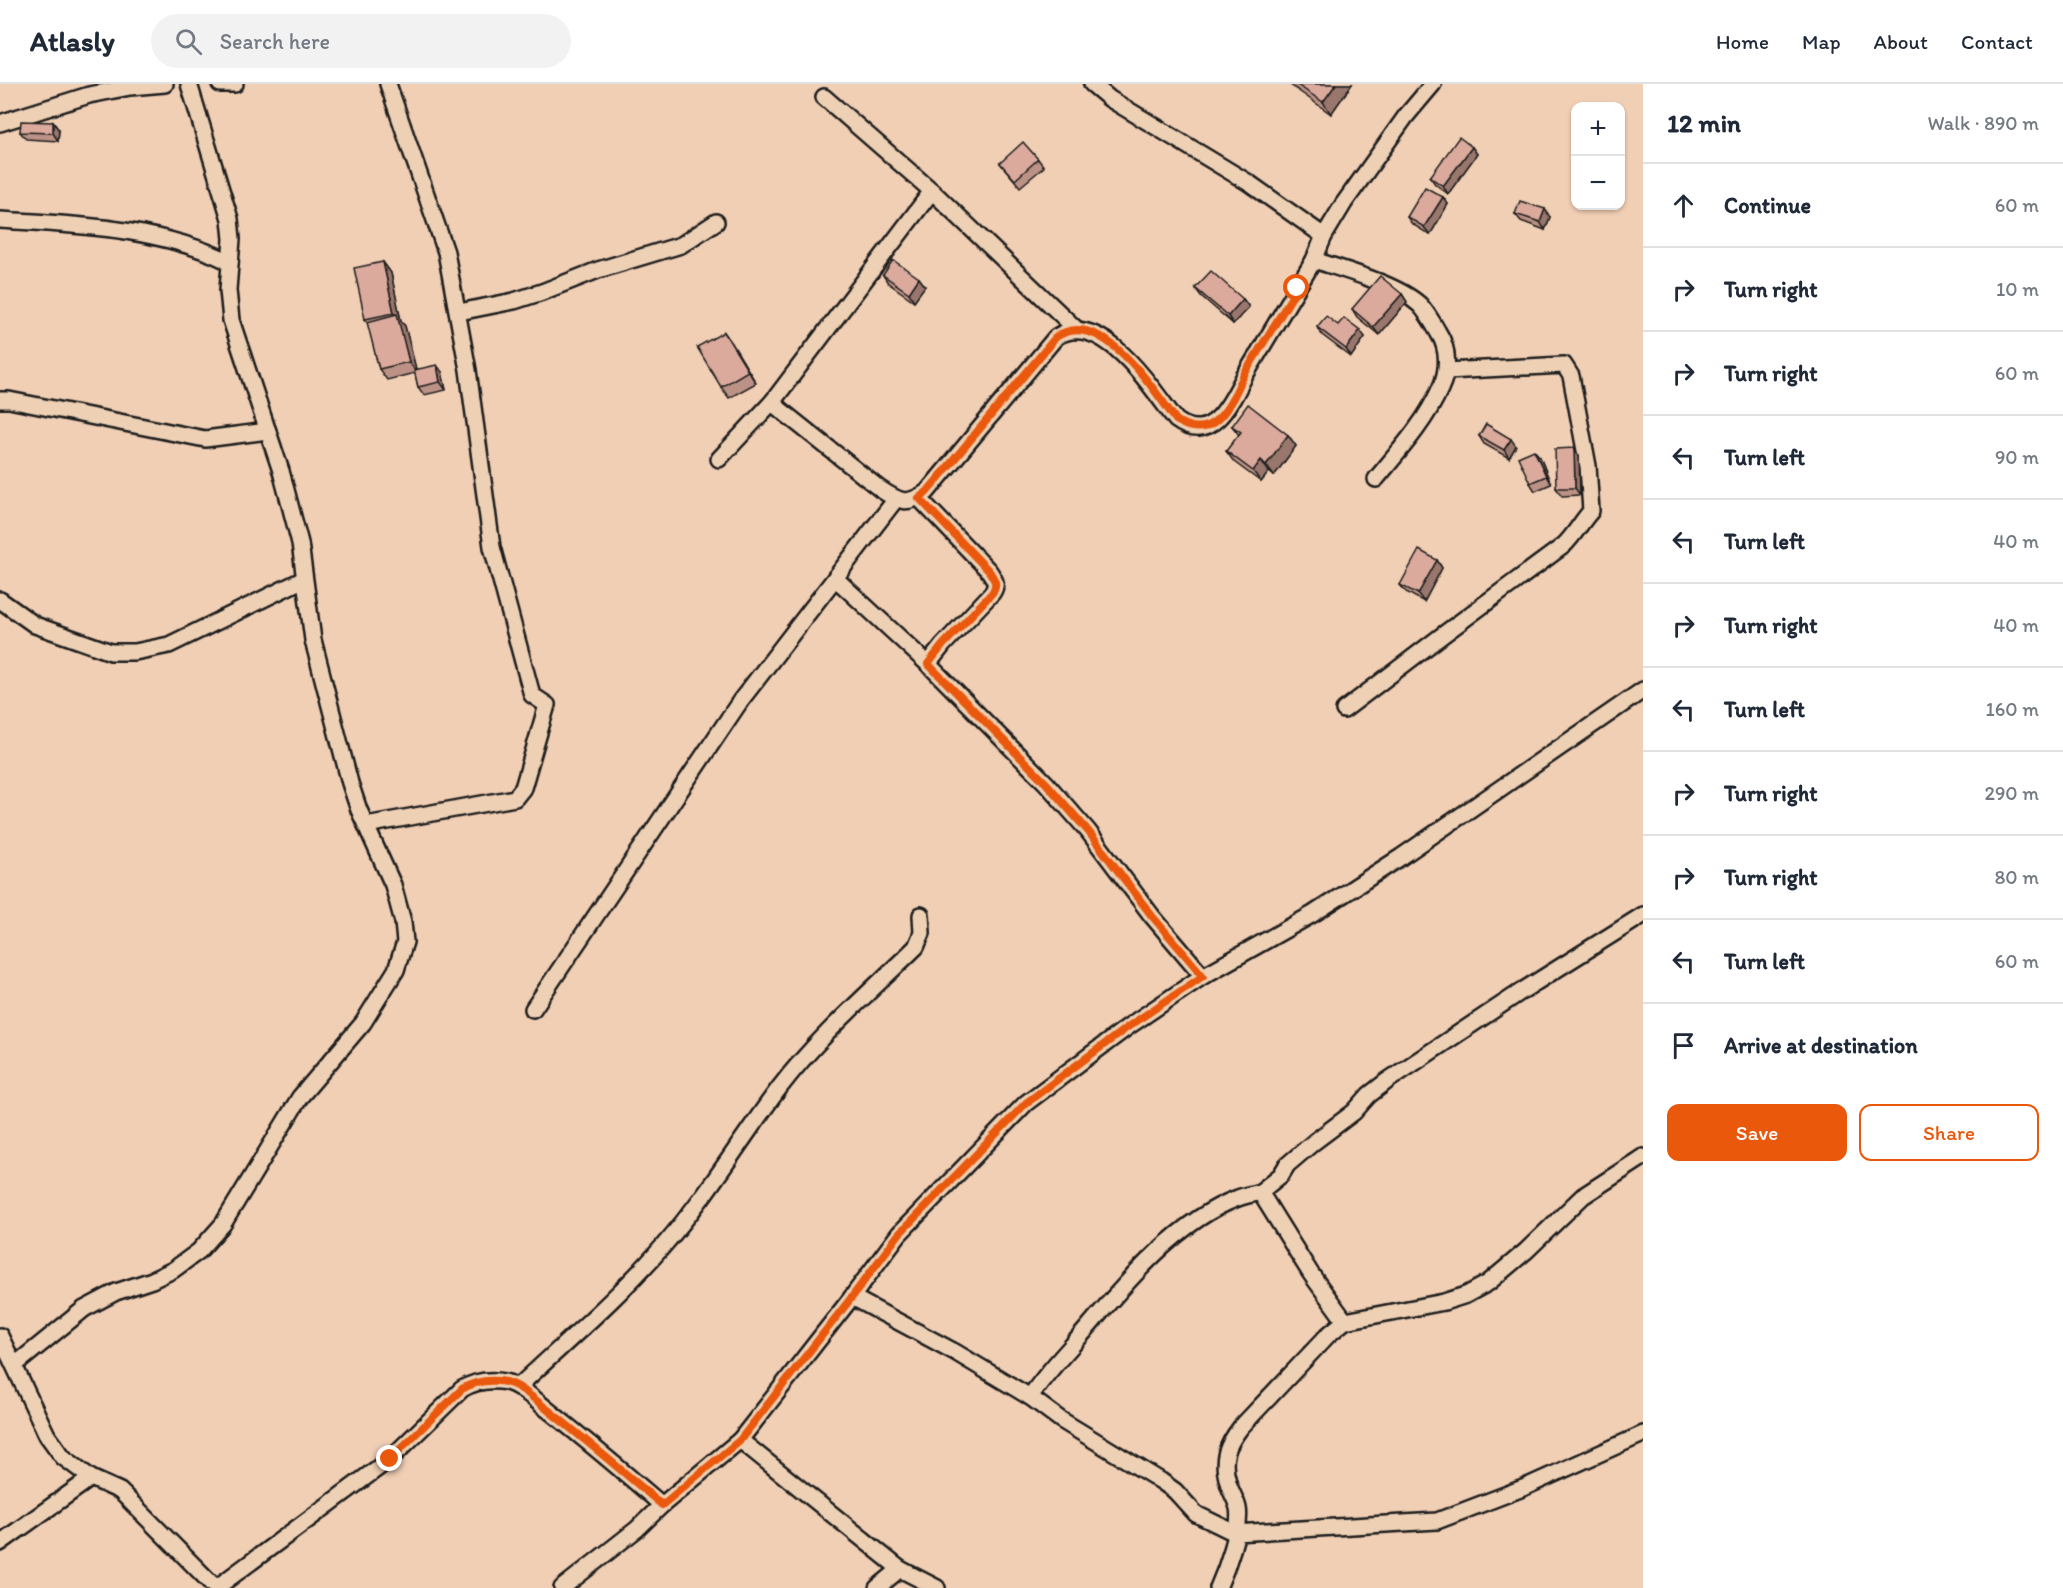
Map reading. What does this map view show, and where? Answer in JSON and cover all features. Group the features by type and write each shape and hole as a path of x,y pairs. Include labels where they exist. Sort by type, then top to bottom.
{"street":[{"path":"0,123 89,95 130,87 165,84"},
{"path":"15,1365 84,1309 116,1292 173,1270 199,1251 223,1224 300,1097 363,1023 396,970 405,942 403,922 393,885 350,783 316,651 300,543 281,471 231,320 228,290 232,239 230,219 189,84"},
{"path":"220,84 235,84"},
{"path":"366,825 515,798 523,788 547,705 532,695 492,547 459,312 446,252 388,84"},
{"path":"1092,84 1110,99 1249,183 1324,236"},
{"path":"773,401 785,414 880,489 896,499 913,501 927,492 1056,337 1065,330 1088,330 1102,337 1132,364 1176,420 1184,426 1193,428 1213,423 1228,405 1314,260 1324,236 1406,116 1433,84"},
{"path":"824,97 932,190 1076,329"},
{"path":"719,459 773,401 932,190"},
{"path":"0,220 87,226 131,232 195,247 230,262"},
{"path":"459,312 514,301 598,270 681,245 716,222"},
{"path":"1314,260 1362,276 1399,292 1419,304 1442,337 1446,350 1446,371 1440,389 1419,426 1376,479"},
{"path":"1344,710 1563,546 1573,537 1577,527 1591,511 1588,466 1571,376 1564,365 1446,371"},
{"path":"0,400 205,439 268,431"},
{"path":"919,498 996,581 992,593 928,664"},
{"path":"533,1010 741,700 896,499"},
{"path":"835,578 928,664 1046,783 1088,831 1152,916 1203,976"},
{"path":"0,600 35,625 111,652 135,652 169,645 304,579"},
{"path":"562,1588 637,1529 662,1505 740,1440 899,1234 1026,1103 1129,1026 1203,976 1313,914 1643,690"},
{"path":"518,1388 634,1277 665,1244 728,1162 781,1086 810,1052 916,947 922,933 921,915"},
{"path":"1030,1397 1057,1361 1106,1305 1167,1243 1204,1215 1238,1197 1260,1192 1281,1175 1287,1165 1354,1112 1369,1095 1386,1082 1522,991 1643,915"},
{"path":"1218,1588 1232,1552 1239,1510 1228,1483 1226,1456 1229,1442 1240,1427 1315,1349 1345,1322 1444,1302 1466,1295 1488,1283 1526,1251 1583,1196 1643,1156"},
{"path":"1260,1192 1311,1274 1345,1322"},
{"path":"852,1297 955,1352 1030,1397 1061,1420 1161,1480 1175,1491 1196,1514 1235,1533 1437,1521 1523,1488 1643,1434"},
{"path":"0,1336 47,1435 63,1456 91,1478 120,1491 216,1588 390,1459 462,1389 473,1383 491,1380 508,1383 518,1388 576,1432 662,1505"},
{"path":"740,1440 900,1569 937,1588"},
{"path":"0,1543 91,1478"},
{"path":"878,1588 900,1569"}],"building":[{"path":"1296,84 1336,84 1323,102"},
{"path":"21,121 53,122 53,133 20,132"},
{"path":"1459,137 1472,147 1443,186 1430,177"},
{"path":"1023,142 1038,159 1015,180 1000,163"},
{"path":"1425,187 1443,197 1424,227 1407,217"},
{"path":"1520,201 1545,209 1540,222 1515,214"},
{"path":"893,260 919,278 909,293 883,275"},
{"path":"383,262 394,313 365,319 354,268"},
{"path":"1211,271 1243,299 1228,316 1195,288"},
{"path":"1380,276 1402,294 1373,327 1352,309"},
{"path":"397,314 409,362 379,369 367,322"},
{"path":"1326,316 1338,325 1344,318 1360,330 1346,349 1317,327"},
{"path":"724,332 748,371 721,387 697,347"},
{"path":"437,365 440,382 418,387 414,370"},
{"path":"1248,404 1288,435 1266,465 1261,460 1253,471 1226,451 1241,432 1232,426"},
{"path":"1486,424 1511,439 1504,450 1479,436"},
{"path":"1574,448 1575,488 1556,488 1555,449"},
{"path":"1534,450 1546,476 1530,483 1518,457"},
{"path":"1419,550 1437,560 1418,594 1400,585"}],"route":[{"path":"390,1459 462,1389 473,1383 491,1380 508,1383 527,1393 662,1505 740,1440 899,1234 1026,1103 1129,1026 1203,976 1152,916 1088,831 1046,783 928,664 992,593 996,581 919,498 927,492 1056,337 1065,330 1088,330 1102,337 1132,364 1176,420 1184,426 1193,428 1213,423 1222,415 1234,396 1297,288"}]}
